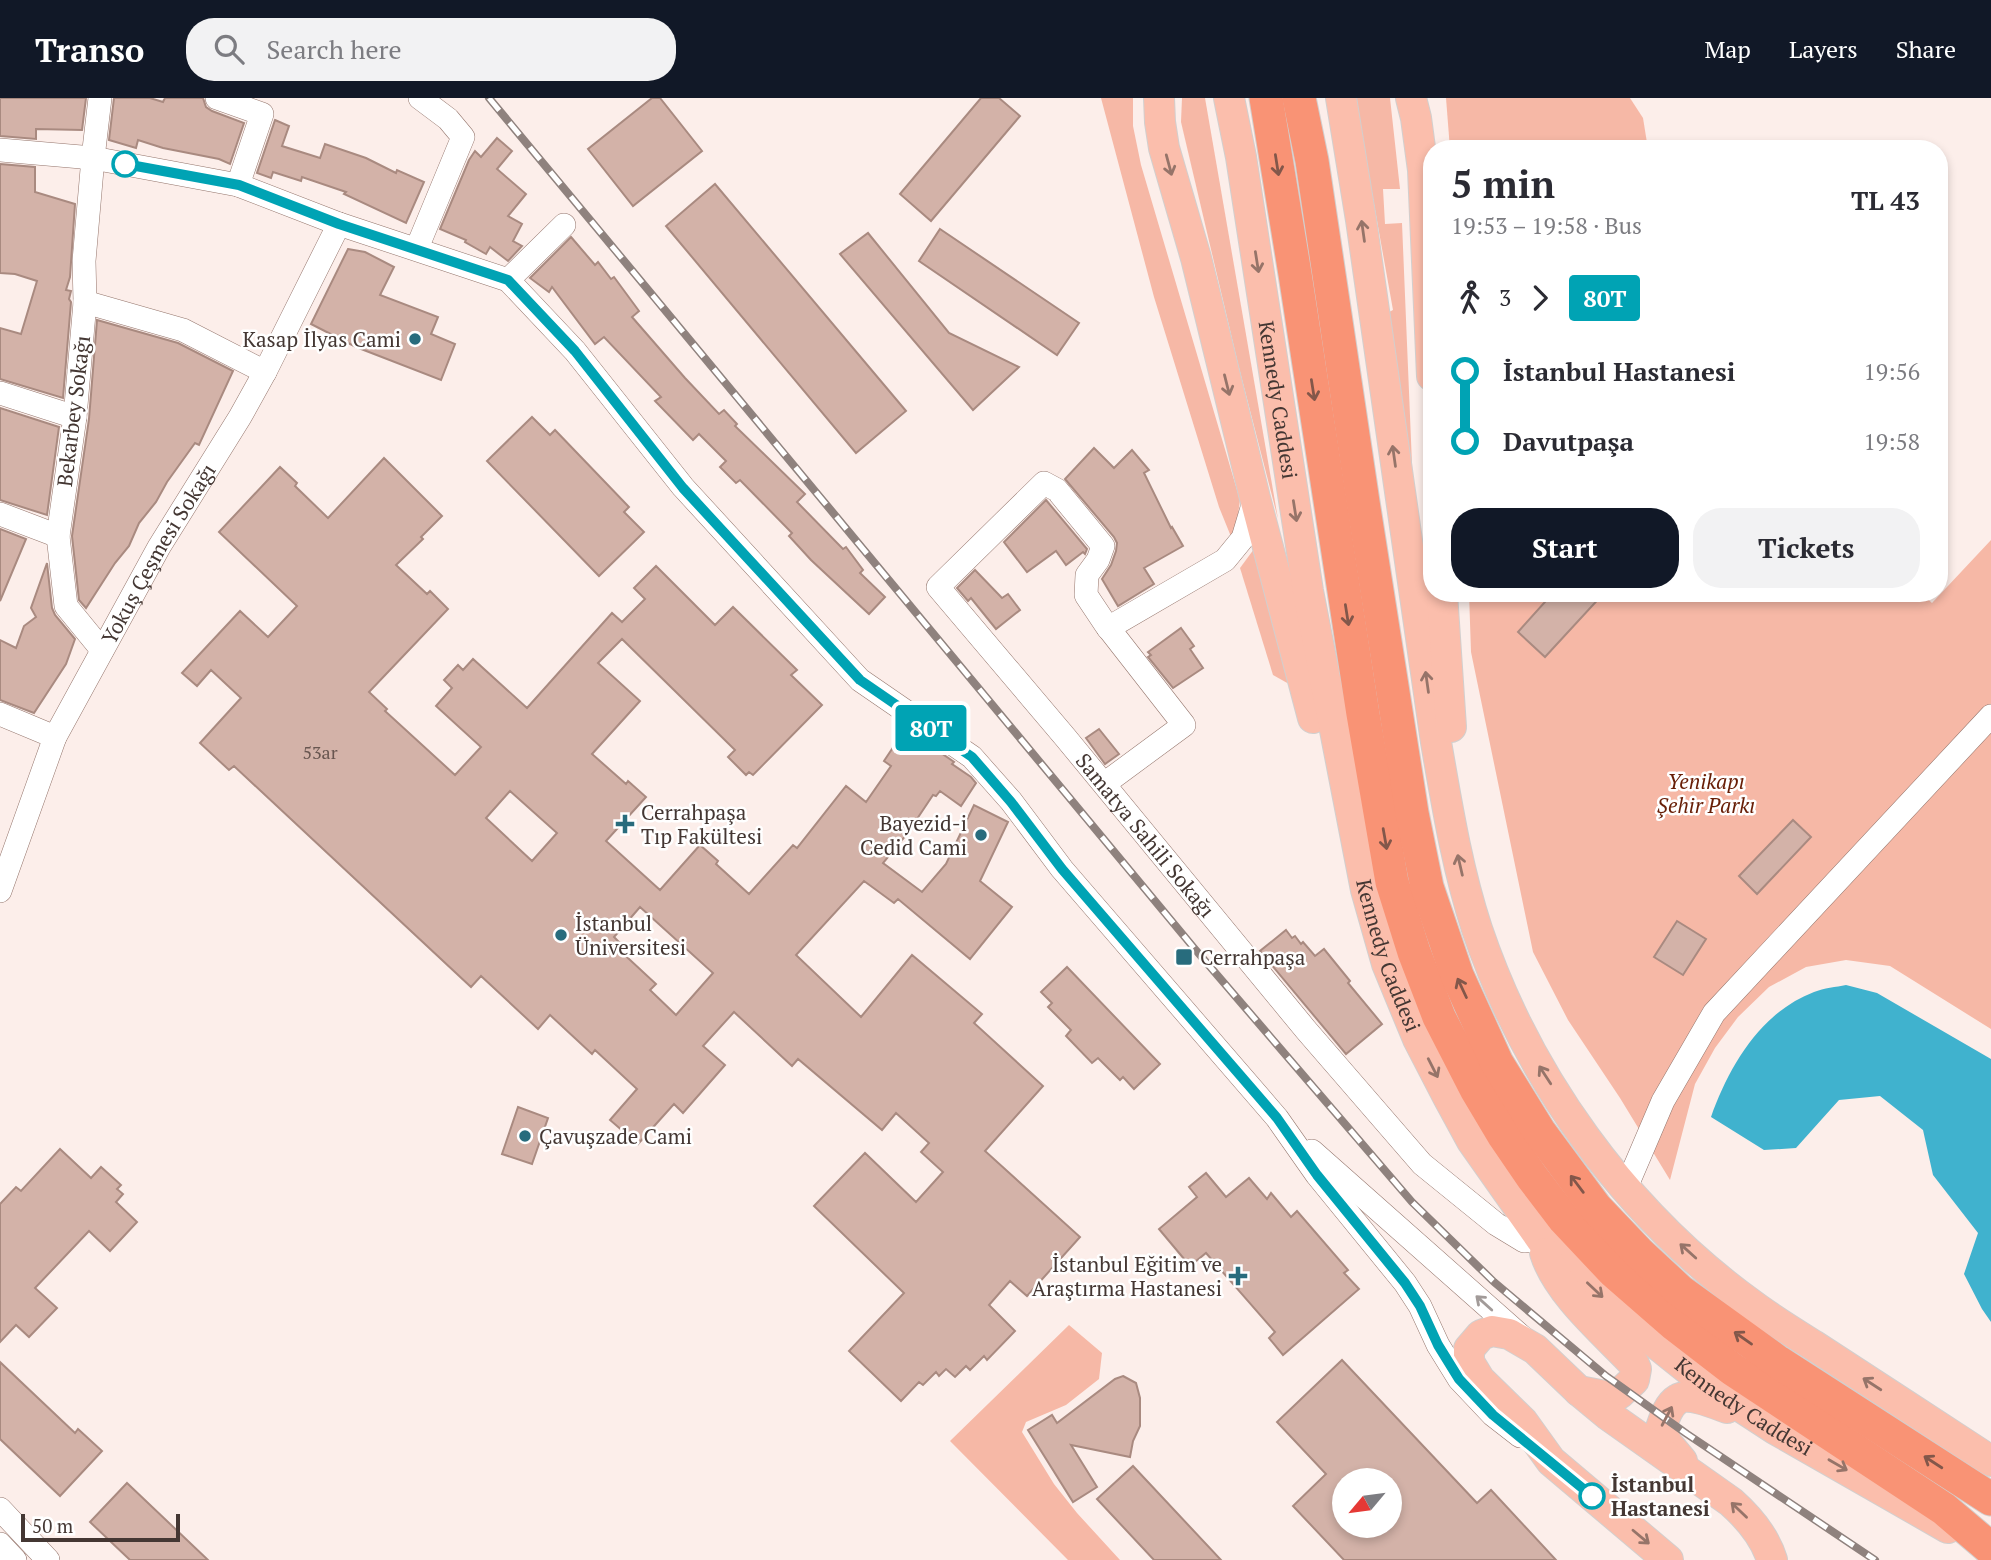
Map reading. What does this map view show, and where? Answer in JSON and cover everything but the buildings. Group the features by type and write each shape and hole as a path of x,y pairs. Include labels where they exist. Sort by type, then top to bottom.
{"highway":[{"path":"1266,98 1392,882 1413,952 1439,1017 1476,1089 1518,1157 1564,1219 1613,1271 1675,1325 1732,1369 1944,1509 1991,1550"},
{"path":"1299,98 1312,161 1412,813 1427,887 1457,975 1497,1063 1539,1131 1596,1208 1680,1291 1778,1362 1991,1499"}],"main road":[{"path":"1159,98 1164,148 1196,257 1323,760 1366,890"},
{"name":"Kennedy Caddesi","path":"1229,98 1241,157 1308,591 1366,890 1387,964 1418,1039 1472,1141 1541,1240 1634,1326 1709,1386 1775,1429 1991,1550"},
{"path":"1341,98 1450,821 1477,929 1505,1000 1539,1066 1579,1128 1625,1190 1684,1248 1750,1304 1991,1461"},
{"path":"1411,98 1423,170"},
{"path":"1443,602 1453,772 1450,821"},
{"path":"1541,1240 1549,1265 1560,1284 1636,1368 1634,1380 1619,1394 1579,1391"},
{"path":"1668,1560 1550,1461 1523,1422 1480,1380 1469,1362 1469,1349 1481,1335 1492,1331 1509,1334 1535,1349 1579,1391 1731,1502 1746,1516 1768,1548 1772,1560"},
{"path":"1691,1472 1667,1443 1661,1428 1667,1412 1677,1399 1687,1396 1712,1402 1775,1429"}],"street":[{"name":"Bekarbey Sokağı","path":"100,98 84,261 85,302 75,417 58,536 66,606 102,650"},
{"path":"217,98 262,114 239,185"},
{"path":"417,248 463,137 449,119 421,98"},
{"path":"1422,98 1423,170"},
{"path":"0,149 93,158 239,185 339,224 508,280 575,351 683,488 860,680 972,757 1011,802 1062,869 1277,1118 1317,1175 1405,1283 1459,1379 1493,1415 1550,1461"},
{"name":"Yokuş Çeşmesi Sokağı","path":"0,891 55,737 159,547 265,372 339,224"},
{"path":"508,280 564,225"},
{"path":"85,302 183,330 265,372"},
{"path":"0,393 75,417"},
{"name":"Samatya Sahili Sokağı","path":"1108,628 1086,595 1087,575 1098,560 1103,546 1057,490 1044,483 938,587 1306,1030 1422,1164 1496,1224 1524,1241 1541,1240"},
{"path":"1104,784 1184,725 1108,628 1226,561 1242,538 1255,498"},
{"path":"0,514 58,536"},
{"path":"0,714 55,737"},
{"path":"1625,1190 1663,1101 1714,1013 1991,716"},
{"path":"1277,1118 1535,1349"},
{"path":"0,1509 48,1560"},
{"path":"0,1544 15,1560"}],"green space":[{"path":"1101,98 1133,98 1133,126 1141,165 1240,500 1234,544 1219,507 1154,297"},
{"path":"1182,98 1205,98 1278,519 1181,122"},
{"path":"1355,98 1390,98 1400,189 1383,189 1385,224 1402,223 1413,488 1387,313 1393,310"},
{"path":"1446,98 1630,98 1643,118 1647,140 1449,140"},
{"name":"Yenikapı Şehir Parkı","path":"1991,540 1991,1029 1890,966 1846,960 1806,967 1769,987 1738,1017 1715,1048 1695,1084 1670,1180 1568,1020 1533,952 1471,652 1469,602 1932,603 1948,602 1948,586"},
{"path":"1254,549 1289,684 1273,675 1240,568"},
{"path":"1069,1325 1102,1353 1099,1379 1066,1405 1026,1422 1022,1432 1054,1484 1120,1560 1068,1560 950,1441"}],"water":[{"path":"1846,985 1877,993 1991,1059 1991,1322 1964,1274 1978,1233 1933,1175 1923,1130 1880,1096 1839,1100 1796,1148 1764,1150 1711,1117 1727,1079 1749,1043 1763,1027 1795,1001 1818,991"}],"railway":[{"path":"489,98 1194,948 1412,1202 1494,1282 1606,1376 1687,1434 1875,1560"}],"bus line":[{"name":"80T","path":"125,164 239,185 339,224 508,280 575,351 683,488 860,680 972,757 1011,802 1062,869 1277,1118 1317,1175 1405,1283 1459,1379 1493,1415 1592,1496"}],"place":[{"name":"Kasap İlyas Cami","path":"415,339"},
{"name":"Cerrahpaşa Tıp Fakültesi","path":"625,824"},
{"name":"Bayezid-i Cedid Cami","path":"981,835"},
{"name":"İstanbul Üniversitesi","path":"561,935"},
{"name":"Cerrahpaşa","path":"1184,957"},
{"name":"Çavuşzade Cami","path":"525,1136"},
{"name":"İstanbul Eğitim ve Araştırma Hastanesi","path":"1238,1276"},
{"name":"İstanbul Hastanesi","path":"1592,1496"}]}
